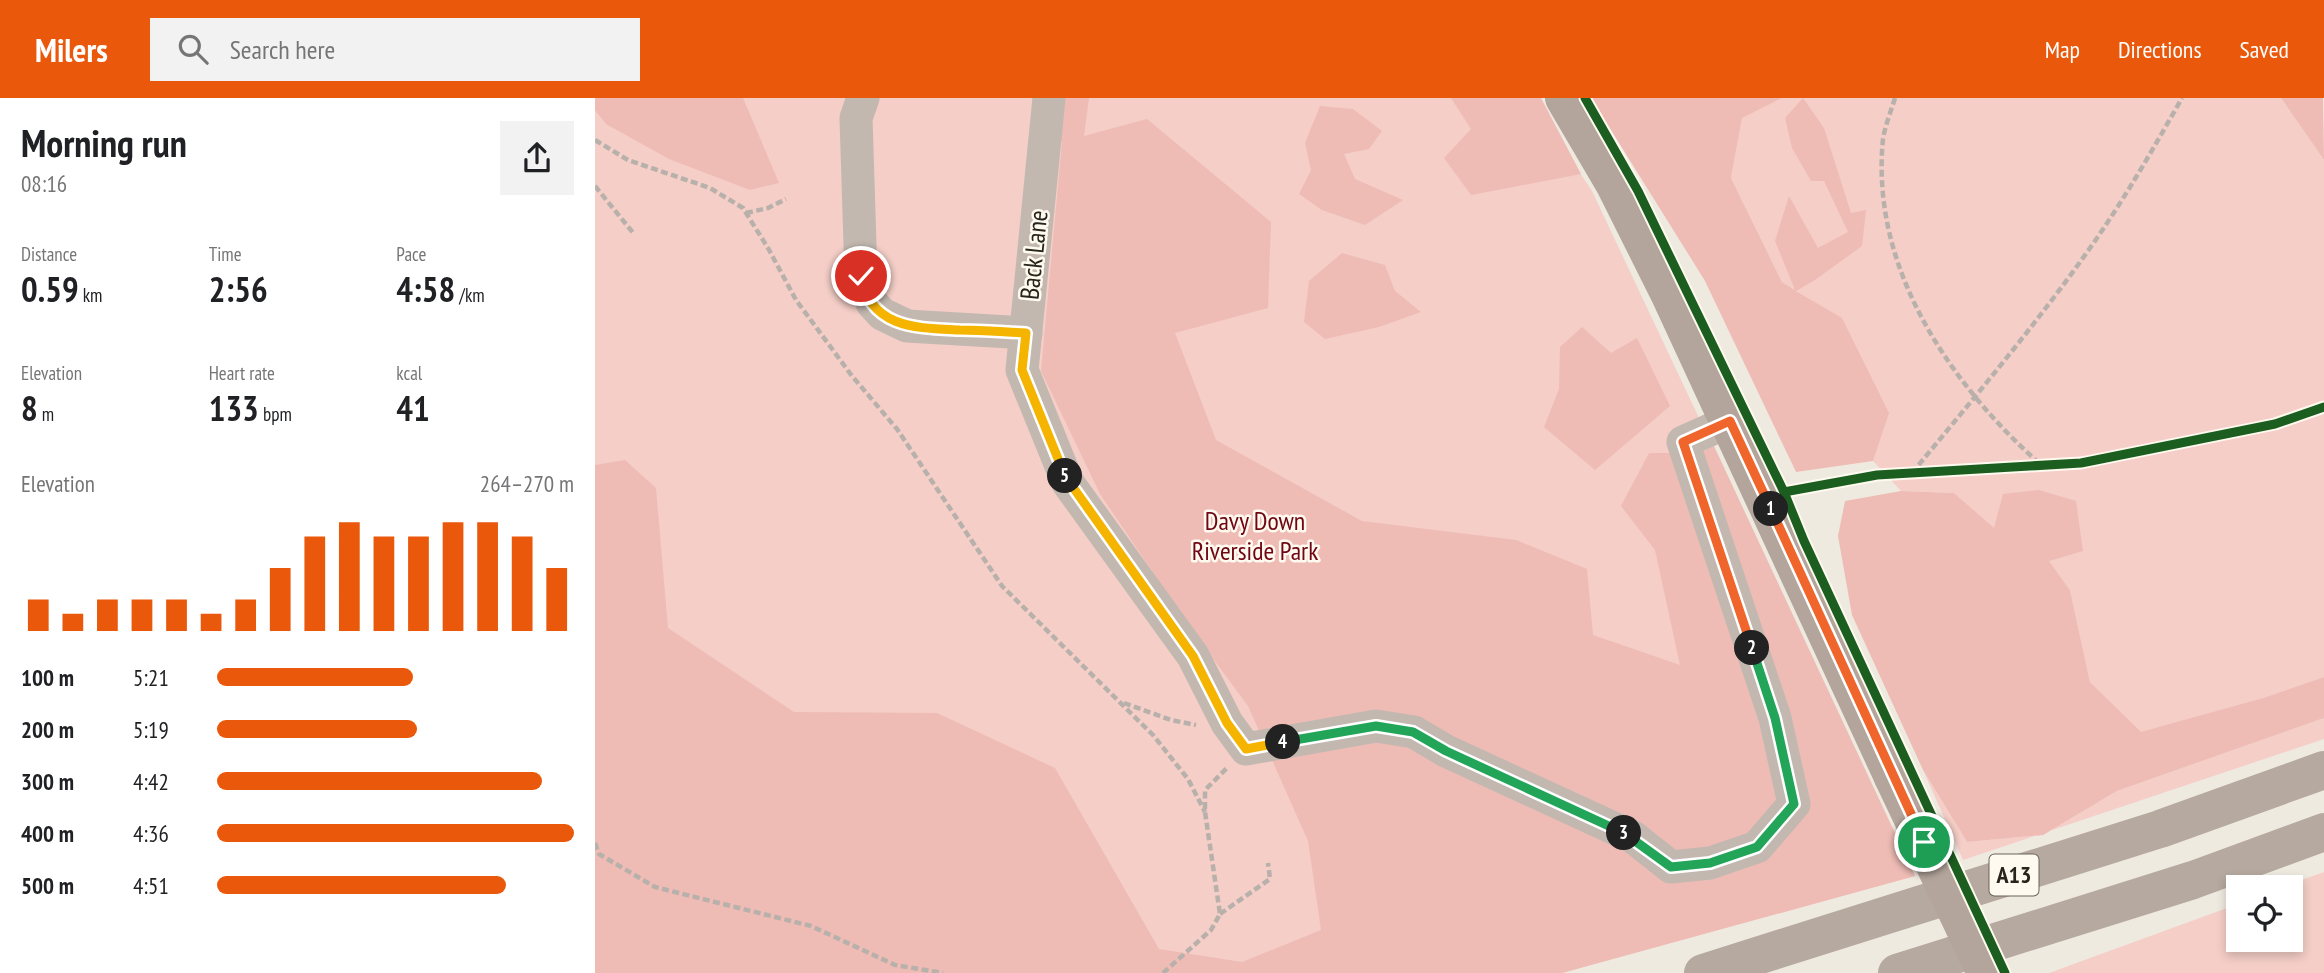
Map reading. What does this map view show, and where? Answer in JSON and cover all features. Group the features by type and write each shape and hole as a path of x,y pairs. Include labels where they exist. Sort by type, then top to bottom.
{"highway":[{"name":"A13","path":"1703,973 2160,829 2324,770"},
{"name":"A13","path":"1897,973 2193,880 2324,832"}],"main road":[{"path":"1564,98 1615,185 1730,421 1986,973"}],"lane":[{"path":"863,98 856,118 860,265 862,284 872,303 882,314 907,326 1026,333"},
{"name":"Back Lane","path":"1049,98 1022,370 1067,483 1193,656 1237,736"},
{"path":"1237,736 1376,726 1413,732 1446,751 1633,836 1671,867 1710,863 1757,847 1794,804 1775,718 1683,442 1730,421"}],"path":[{"path":"1895,98 1883,137 1882,189 1898,266 1931,336 1974,398 2041,466"},
{"path":"1912,473 2030,330 2092,246 2182,98"},
{"path":"595,140 628,160 730,197 746,213 796,300 845,367 897,429 1002,586 1101,687 1123,703 1188,779 1205,812"},
{"path":"595,186 634,234"},
{"path":"746,213 768,208 786,199"},
{"path":"2028,466 2055,465"},
{"path":"1900,474 1925,472"},
{"path":"1123,703 1171,720 1237,736 1205,790 1205,812 1220,914"},
{"path":"595,843 599,854 655,887 811,926 895,965 943,973"},
{"path":"1164,973 1210,930 1220,914 1270,879 1268,863"}],"green space":[{"name":"Davy Down Riverside Park","path":"595,98 1530,98 1592,191 1915,876 1562,973 595,973"},
{"path":"595,98 743,98 779,183 750,190 669,159 606,124 595,110"},
{"path":"1058,98 1089,98 1084,136 1147,119 1271,222 1268,308 1175,333 1216,440 1362,521 1516,540 1587,569 1593,635 1680,665 1655,550 1621,506 1649,453 1700,453 1714,446 1915,876 1562,973 595,973 595,465 625,460 656,488 668,628 794,712 937,713 1055,768 1159,949 1242,962 1321,930 1308,841 1248,706 1192,630 1100,494 1041,371 1062,142 1053,143"},
{"path":"1451,98 1541,98 1581,174 1471,195 1444,158 1471,129"},
{"path":"1591,98 1782,98 1742,118 1731,178 1782,282 1795,290 1775,241 1789,196 1818,248 1848,232 1824,181 1811,181 1792,148 1785,118 1803,98 1824,128 1851,213 1866,210 1862,246 1796,291 1842,318 1889,413 1873,461 1796,472 1705,281"},
{"path":"1782,98 2281,98 2324,160 2324,677 2263,698 2141,733 2090,682 2070,590 2048,560 1994,529 1954,493 1901,491 1873,461 1888,413 1842,319 1782,282 1731,178 1742,117"},
{"path":"2281,98 2323,98 2324,160"},
{"path":"1320,106 1353,109 1382,131 1369,149 1344,154 1355,179 1403,200 1365,225 1322,210 1299,194 1311,170 1305,143"},
{"path":"1342,253 1385,265 1395,291 1421,312 1379,327 1325,339 1304,322 1309,281"},
{"path":"1582,327 1611,353 1637,338 1670,406 1595,470 1544,427 1559,389 1560,347"},
{"path":"2039,490 2076,501 2083,551 2049,561 2070,590 2090,682 2141,732 2263,698 2324,677 2324,718 2117,791 2043,835 1967,842 1923,770 1852,615 1838,536 1845,501 1901,491 1954,493 1994,528 2003,494"},
{"path":"2324,718 2324,739 2050,831 2117,791"},
{"path":"1923,770 1967,842 2036,836 1963,860"},
{"path":"2324,872 2324,973 2049,973 2226,908 2226,952 2303,952 2303,880"}],"cycle path":[{"path":"1585,98 1638,191 1784,492 1877,475 2081,463 2275,424 2324,407"},
{"path":"1784,492 1804,541 2005,973"}],"route":[{"path":"861,276 865,292 882,314 907,326 1026,333 1022,370 1067,483 1193,656 1227,723 1246,749 1376,726 1413,732 1446,751 1633,836 1671,867 1710,863 1757,847 1794,804 1775,718 1683,442 1730,421 1924,842"}]}
